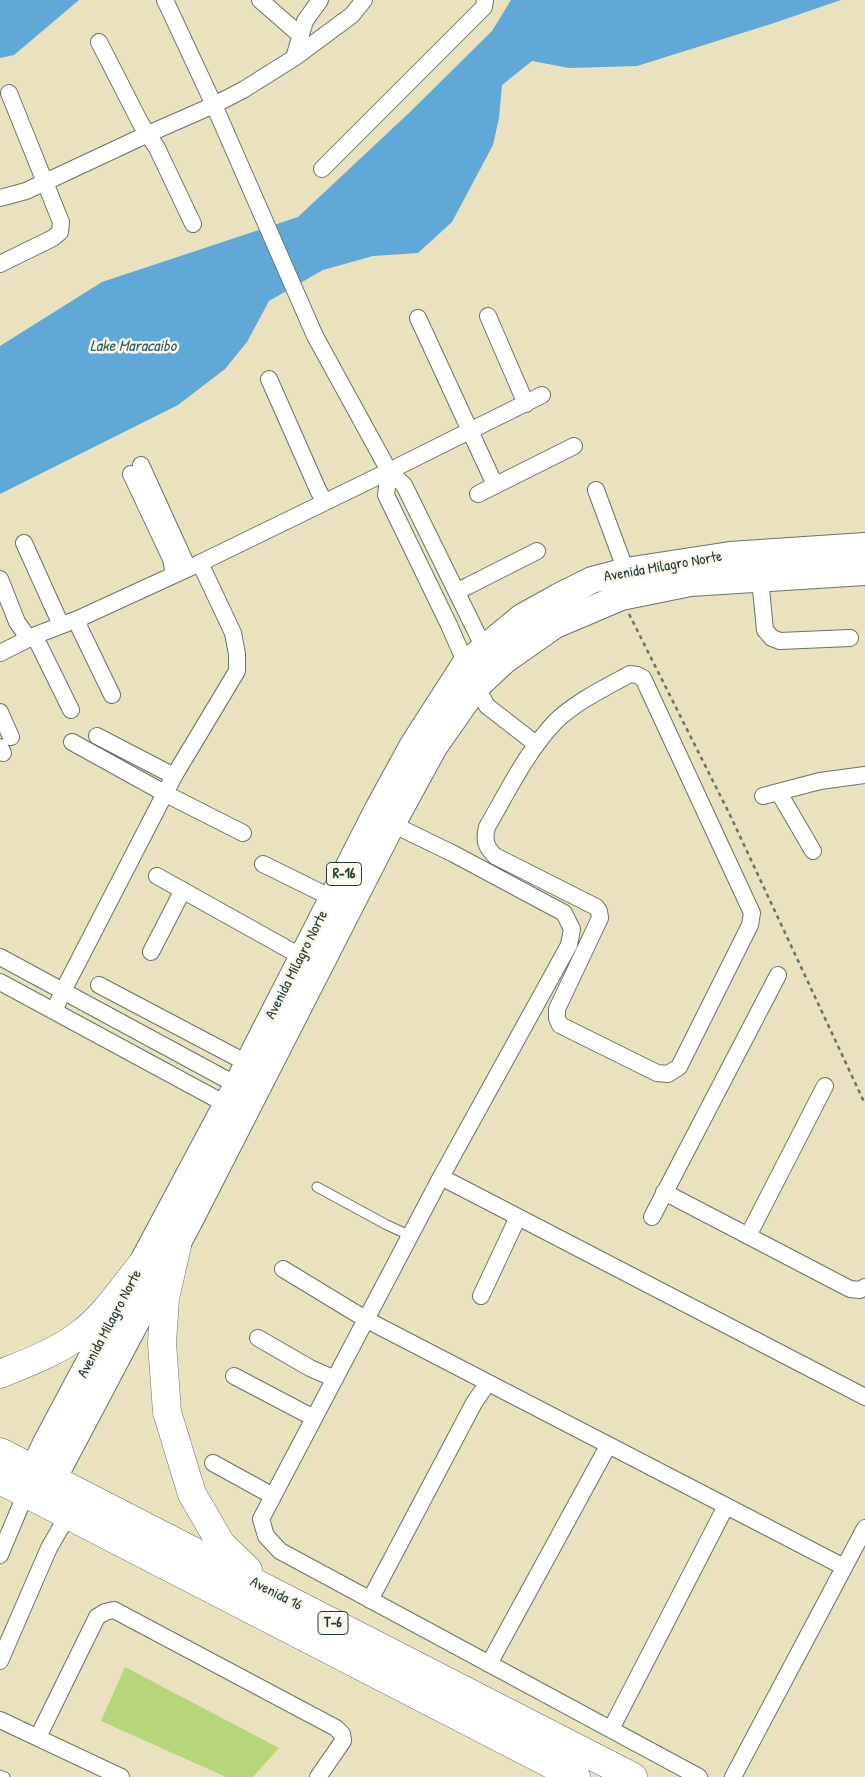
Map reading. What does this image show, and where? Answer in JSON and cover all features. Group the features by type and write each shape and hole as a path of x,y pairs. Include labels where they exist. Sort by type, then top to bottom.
{"highway":[{"path":"177,1246 165,1298 162,1343 167,1412 192,1494 221,1544 267,1589"},
{"path":"0,1374 42,1357 80,1335 108,1307 143,1262"},
{"name":"Avenida 16","path":"0,1452 39,1486 576,1777"},
{"name":"Avenida 16","path":"0,1480 39,1486"},
{"name":"Avenida 16","path":"74,1504 267,1589 633,1777"}],"main road":[{"name":"Avenida Milagro Norte","path":"39,1486 177,1246 241,1092 302,957 413,745 522,617 558,596 592,580 626,571 730,555 865,546"},
{"name":"Avenida Milagro Norte","path":"39,1486 46,1443 143,1262 480,668 505,660 555,625 621,597 690,583 865,572"}],"street":[{"path":"165,0 214,105 315,336 389,471 404,485 457,591 480,668 487,706 536,744"},
{"path":"260,0 300,35"},
{"path":"294,58 305,21 320,0"},
{"path":"0,198 26,191 243,90 294,58 352,16 364,0"},
{"path":"322,169 484,8 485,0"},
{"path":"99,42 141,124 157,148 193,224"},
{"path":"0,264 53,238 60,232 61,222 53,204 50,180 39,170 14,92"},
{"path":"488,316 526,404"},
{"path":"418,318 495,486"},
{"path":"269,379 325,502"},
{"path":"0,654 33,637 78,619 187,568 542,395"},
{"path":"478,494 574,446"},
{"path":"54,1011 174,776 237,671 237,654 233,632 187,568 136,470"},
{"path":"389,471 386,495 449,625 480,668"},
{"path":"596,490 626,571"},
{"path":"24,543 61,626"},
{"path":"457,591 537,551"},
{"path":"760,578 765,630 772,638 780,641 850,638"},
{"path":"0,579 17,622 38,643 71,710"},
{"path":"78,619 80,629 112,695"},
{"path":"630,674 643,678 752,914 750,925 679,1067 668,1074 657,1073 560,1025 557,1018 557,1009 600,918 599,911 596,907 495,856 487,848 484,839 487,827 536,744 556,721 577,704 630,674"},
{"path":"0,712 5,746"},
{"path":"97,736 174,776"},
{"path":"72,742 166,794 243,833"},
{"path":"813,851 771,795 820,781 865,776"},
{"path":"392,824 452,853 564,913 572,930 568,945 441,1177 412,1236 261,1519 266,1536 280,1551 699,1777"},
{"path":"263,864 332,898"},
{"path":"157,876 302,957"},
{"path":"151,952 183,890"},
{"path":"0,957 193,1062 241,1092"},
{"path":"652,1217 778,975"},
{"path":"0,982 54,1011 241,1092"},
{"path":"99,985 203,1040 241,1092"},
{"path":"193,1062 203,1040"},
{"path":"748,1236 825,1086"},
{"path":"441,1177 865,1397"},
{"path":"664,1192 850,1289 860,1290 865,1287"},
{"path":"481,1296 518,1217"},
{"path":"283,1269 367,1320 487,1384 844,1567"},
{"path":"258,1338 310,1368 335,1379"},
{"path":"234,1376 314,1418"},
{"path":"370,1600 474,1403 487,1384"},
{"path":"489,1664 608,1446"},
{"path":"213,1463 273,1496"},
{"path":"0,1555 39,1486"},
{"path":"0,1661 49,1548 74,1504"},
{"path":"611,1729 726,1506"},
{"path":"733,1777 865,1528"},
{"path":"38,1737 97,1616 114,1610 336,1728 342,1734 343,1741 318,1777"},
{"path":"0,1720 120,1777"}],"lane":[{"path":"317,1187 387,1225 412,1236"},
{"path":"0,1775 5,1777"}],"path":[{"path":"621,597 730,815 865,1104"}],"green space":[{"path":"125,1667 279,1748 253,1777 226,1777 101,1721"}],"water":[{"path":"0,0 79,0 14,55 0,58"},
{"name":"Lake Maracaibo","path":"511,0 841,0 637,66 569,68 532,61 502,85 499,118 493,145 452,222 418,253 373,256 323,270 269,301 247,342 225,369 178,405 0,494 0,346 102,282 298,217 410,112 492,31"}]}
